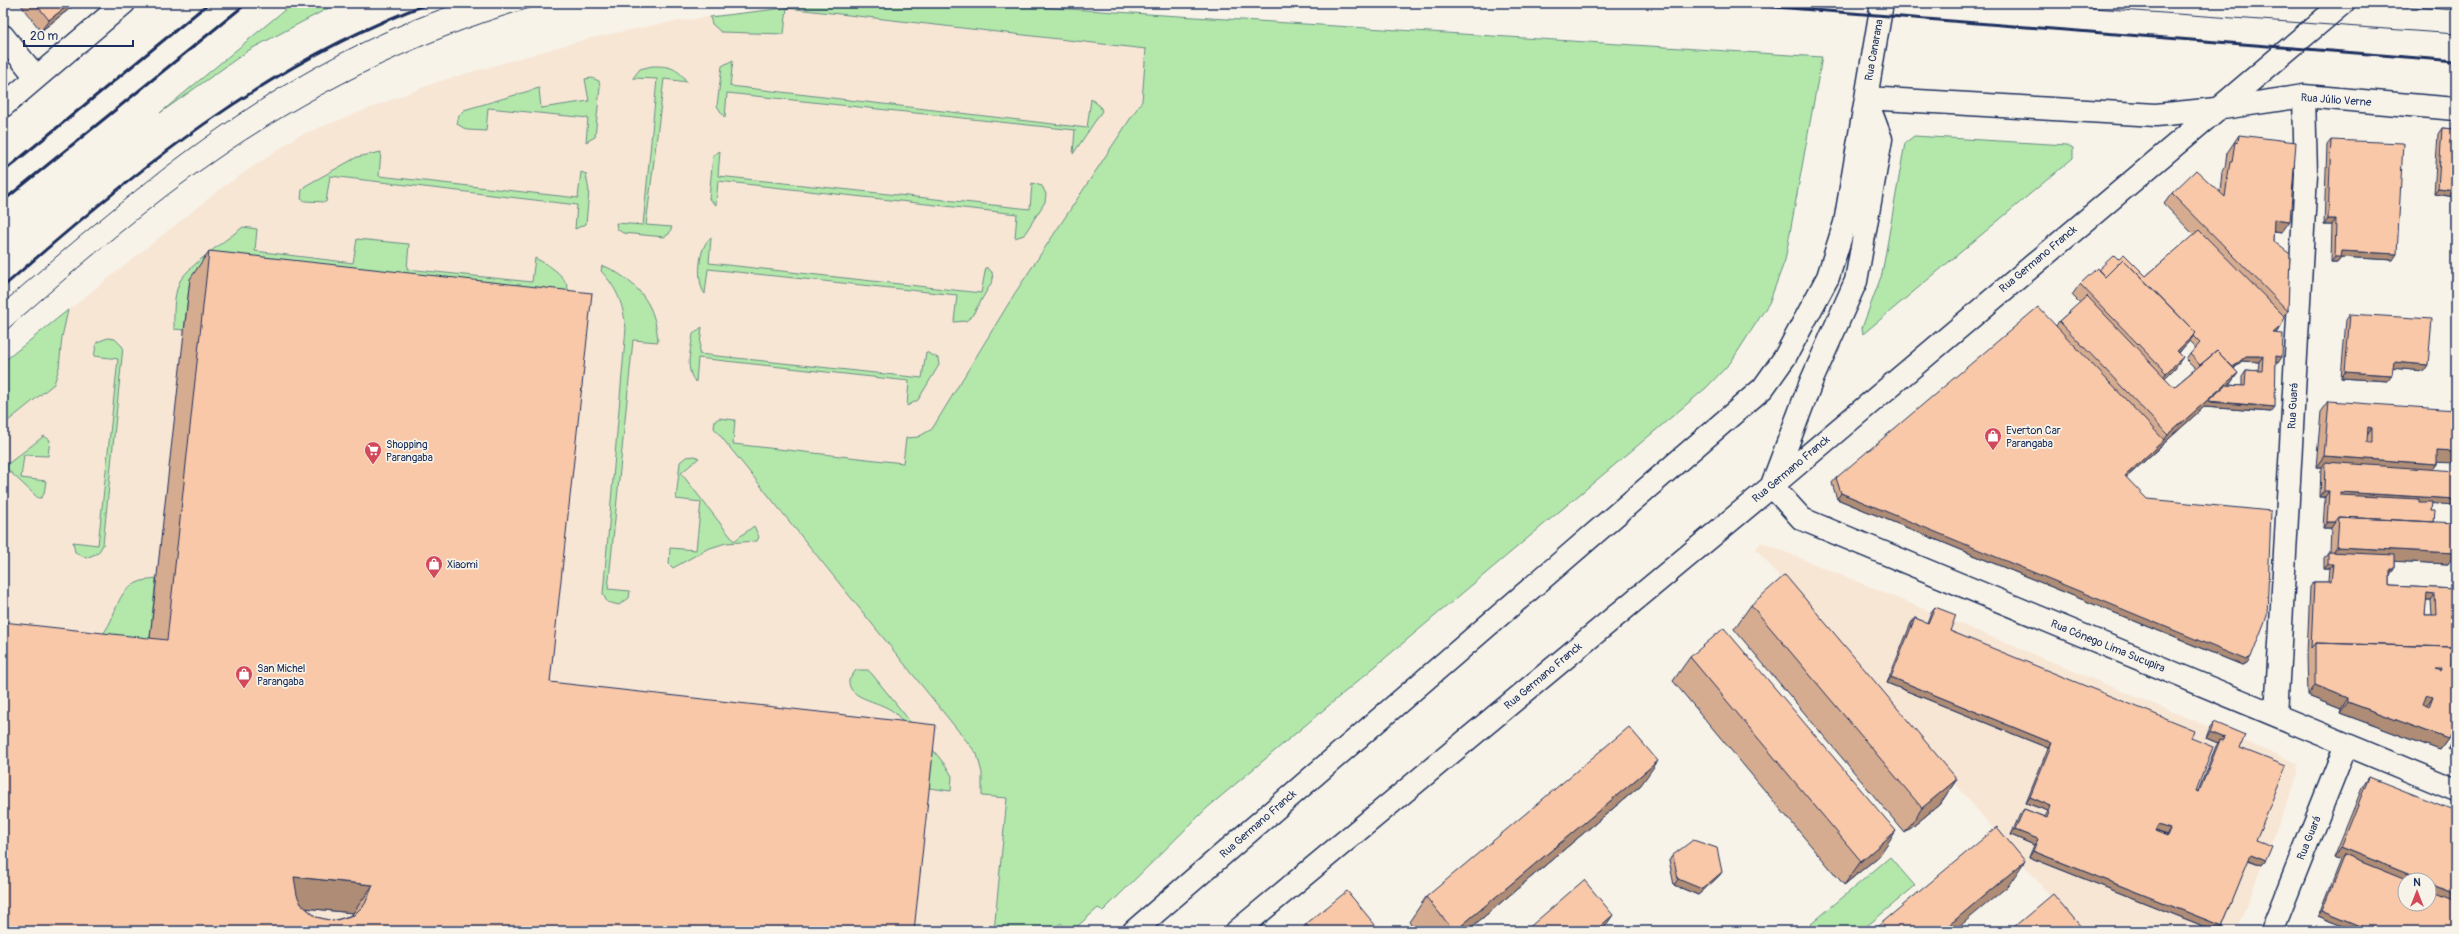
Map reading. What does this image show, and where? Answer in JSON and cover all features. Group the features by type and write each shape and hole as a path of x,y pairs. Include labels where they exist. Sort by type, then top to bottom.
{"main road":[{"path":"3,106 124,3"},
{"name":"Rua Canarana","path":"1866,98 1882,3"},
{"name":"Rua Germano Franck","path":"1237,931 1772,486 2216,108 2343,3"},
{"path":"3,36 36,77"},
{"name":"Rua Júlio Verne","path":"1866,98 2156,114 2216,108 2304,96 2456,109"},
{"name":"Rua Guará","path":"2276,715 2306,175 2304,96"},
{"path":"1772,486 1811,382 1856,281 1881,139 1866,98"},
{"name":"Rua Germano Franck","path":"1134,931 1763,388 1785,357 1828,277 1845,223 1866,98"},
{"name":"Rua Cônego Lima Sucupira","path":"1772,486 1802,519 2456,790"},
{"name":"Rua Guará","path":"2272,931 2346,745"}],"shaded area":[{"name":"Shopping Parangaba","path":"862,3 975,3 1198,17 1015,293 932,429 977,754 1099,908 1072,931 1068,931 1061,923 1051,931 3,931 3,362 223,187 298,136 437,82 586,39 659,24 734,13 810,5"},
{"path":"1761,542 2297,763 2298,776 2236,931 2080,931 1756,549"}],"green space":[{"path":"293,3 338,3 249,50 160,113"},
{"path":"862,3 975,3 1822,57 1785,260 1769,303 1731,362 1706,388 1207,808 1103,911 1098,908 1072,931 1068,931 1061,923 1051,931 994,931 1007,798 982,796 982,773 977,754 714,428 715,421 719,418 735,420 733,444 903,463 906,438 918,437 932,429 1015,293 1142,101 1146,49 787,8 784,34 721,32 712,24 710,17 810,5"},
{"path":"733,60 730,86 1087,128 1091,99 1100,106 1102,111 1073,154 1075,130 727,93 725,118 717,106 722,66"},
{"path":"652,66 672,68 680,73 687,82 664,79 646,225 672,227 669,234 664,237 623,233 617,229 616,223 643,225 657,79 633,78 640,69"},
{"path":"592,78 599,81 600,87 595,137 586,142 588,118 488,108 486,131 467,130 457,124 459,115 464,110 539,88 541,108 589,101 585,79"},
{"path":"1914,136 2067,145 2073,148 2073,158 1863,334 1862,328 1882,274 1905,143"},
{"path":"720,151 718,176 1030,209 1032,183 1042,186 1046,194 1045,202 1024,235 1015,238 1017,214 718,181 716,205 709,199 713,155"},
{"path":"381,152 379,176 578,198 581,172 586,174 589,191 586,224 575,229 577,205 330,176 326,202 305,201 301,199 302,190 305,186 357,157"},
{"path":"243,227 257,229 255,251 353,263 357,239 409,244 407,269 532,282 535,258 555,270 566,282 573,322 190,279 184,330 174,329 174,306 176,294 179,283 183,277 198,262"},
{"path":"711,238 709,263 981,293 986,267 992,272 993,280 972,316 966,321 954,322 957,295 708,269 705,294 700,282 700,265 703,248"},
{"path":"602,266 619,274 636,287 648,303 655,321 658,342 633,340 608,589 630,591 629,598 619,605 607,602 603,594 626,328 619,298 612,284 601,271"},
{"path":"68,310 62,337 59,368 54,384 3,425 3,362"},
{"path":"702,327 699,354 922,378 926,352 938,358 939,365 918,400 907,406 909,381 698,358 696,382 690,372 689,360 693,334"},
{"path":"108,338 115,339 123,347 103,545 98,553 86,558 75,552 73,542 98,545 118,359 94,356 97,342"},
{"path":"44,436 50,440 48,456 24,455 21,478 46,481 44,494 41,498 38,498 6,468 9,463"},
{"path":"695,456 699,458 681,473 734,541 754,526 759,537 757,541 726,543 707,549 673,568 669,564 670,548 696,550 701,502 676,499 680,462 686,457"},
{"path":"156,578 147,668 97,641 111,621 123,593 141,581"},
{"path":"856,670 868,670 872,674 946,766 952,776 951,791 922,787 917,758 908,731 897,715 891,710 854,692 850,687 849,680"},
{"path":"1890,857 1915,886 1861,931 1815,931 1810,925"}],"building":[{"path":"35,3 71,3 49,20"},
{"path":"2442,128 2456,129 2456,191 2438,189"},
{"path":"2239,135 2296,142 2290,221 2274,219 2273,241 2290,254 2288,311 2172,193 2196,170 2225,197 2230,161 2232,161 2235,142 2238,143"},
{"path":"2331,140 2403,143 2397,254 2342,251 2341,257 2335,257 2336,219 2328,219"},
{"path":"2199,230 2285,317 2281,326 2273,333 2283,334 2282,357 2276,356 2275,407 2208,401 2226,385 2245,386 2246,370 2262,371 2263,356 2246,356 2233,367 2217,351 2200,365 2190,354 2200,343 2193,336 2196,333 2123,259 2105,277 2098,270 2114,255 2118,259 2124,254 2146,276"},
{"path":"209,251 592,293 550,682 936,725 914,931 3,931 3,622 167,640","holes":["294,877 373,885 365,904 354,915 333,921 316,917 301,904 297,895"]},
{"path":"2123,259 2196,333 2177,351 2183,357 2166,373 2080,284 2097,268 2105,277"},
{"path":"2087,296 2174,387 2217,351 2238,373 2168,435 2059,321"},
{"path":"2038,307 2164,440 2125,476 2147,499 2271,511 2267,616 2251,657 2246,660 1841,493 1836,478"},
{"path":"2350,314 2432,319 2428,365 2394,362 2392,375 2345,372"},
{"path":"2329,401 2456,410 2456,452 2437,451 2437,464 2324,456","holes":["2368,427 2372,428 2372,442 2367,442"]},
{"path":"2325,462 2456,471 2456,499 2340,492 2340,495 2419,499 2419,502 2432,502 2431,511 2435,511 2434,522 2339,517 2335,522 2327,522 2329,491 2324,491"},
{"path":"2339,517 2456,523 2455,553 2337,547"},
{"path":"2328,552 2394,555 2394,569 2390,569 2390,586 2456,589 2456,652 2452,652 2452,647 2315,643 2311,648 2314,582 2331,582 2333,564 2328,564","holes":["2427,594 2435,595 2436,615 2425,615"]},
{"path":"1785,575 1957,779 1922,808 1751,605"},
{"path":"1935,607 1956,615 1950,631 2194,730 2191,738 2213,747 2196,791 2199,792 2220,740 2223,741 2225,738 2210,732 2214,722 2245,735 2240,748 2286,766 2256,840 2272,846 2266,860 2251,854 2222,926 2033,851 2038,839 2015,830 2024,809 2047,818 2051,806 2030,797 2052,743 1891,677 1915,618 1928,623","holes":["2158,825 2170,829 2167,836 2155,831"]},
{"path":"1724,628 1896,831 1861,861 1690,657"},
{"path":"2315,643 2452,647 2451,669 2456,669 2456,719 2448,739 2348,702 2348,698 2315,685","holes":["2427,694 2433,696 2429,707 2423,704"]},
{"path":"1629,727 1658,761 1454,931 1426,897"},
{"path":"2369,777 2456,811 2456,818 2454,822 2456,823 2456,893 2437,885 2437,872 2403,872 2341,847"},
{"path":"1997,827 2025,861 1942,931 1872,931"},
{"path":"1693,840 1717,848 1722,872 1702,889 1678,879 1673,855"},
{"path":"2344,855 2397,876 2397,912 2437,912 2437,892 2456,900 2456,931 2373,931 2322,910"},
{"path":"1584,880 1613,915 1595,931 1525,931"},
{"path":"1347,891 1380,931 1311,931 1306,924"},
{"path":"2053,894 2082,928 2079,931 2009,931"}],"tram line":[{"path":"3,303 107,214 161,171 217,130 274,92 333,57 395,28 459,3"},
{"path":"3,333 84,262 168,194 264,128 341,84 381,64 463,30 505,15 548,3"},
{"path":"2024,3 2456,34"},
{"path":"2352,3 2456,10"}],"railway":[{"path":"3,172 209,3"},
{"path":"3,201 247,3"},
{"path":"3,287 101,203 204,124 257,89 313,56 370,27 430,3"},
{"path":"1725,3 2456,61"}],"place":[{"name":"Everton Car Parangaba","path":"1993,451"},
{"name":"Shopping Parangaba","path":"373,465"},
{"name":"Xiaomi","path":"434,579"},
{"name":"San Michel Parangaba","path":"244,689"}]}
